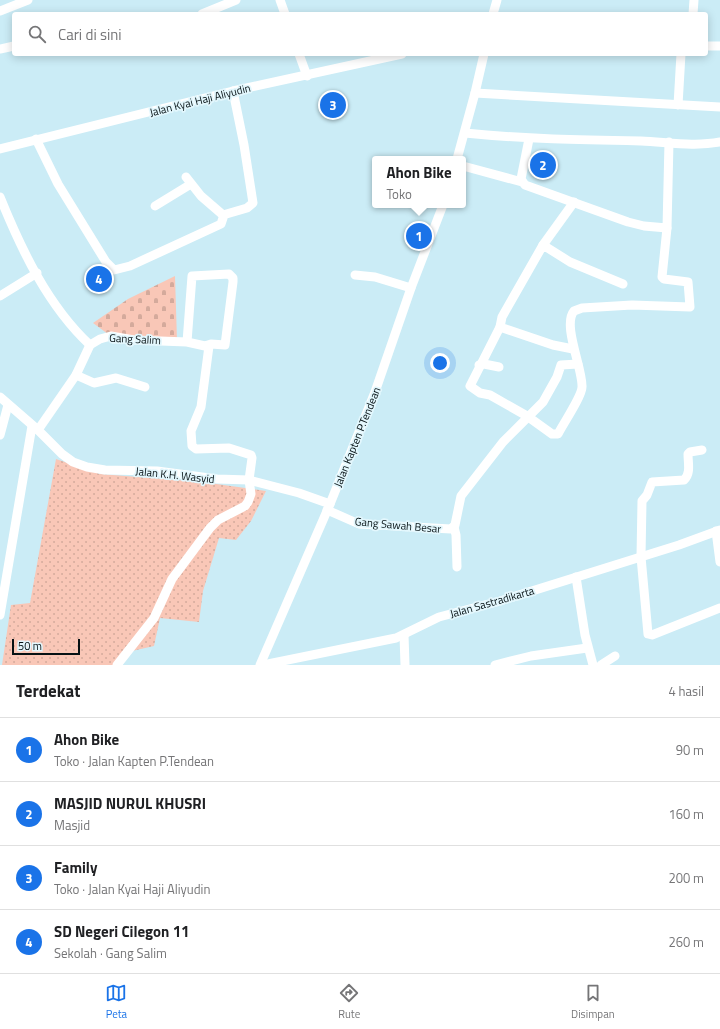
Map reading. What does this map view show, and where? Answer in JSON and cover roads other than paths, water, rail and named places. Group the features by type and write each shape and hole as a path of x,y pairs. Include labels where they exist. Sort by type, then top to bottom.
{"street":[{"path":"0,11 28,0"},
{"path":"207,12 236,0"},
{"path":"280,0 284,12"},
{"path":"494,12 497,0"},
{"path":"693,12 694,0"},
{"path":"0,49 12,46"},
{"path":"708,46 720,46"},
{"path":"300,56 307,76"},
{"name":"Jalan Kyai Haji Aliyudin","path":"0,148 232,91 307,76 393,56"},
{"path":"458,156 484,56"},
{"path":"678,105 681,56"},
{"path":"222,214 247,208 253,203 244,145 232,91"},
{"path":"475,93 720,107"},
{"path":"465,133 529,139 669,142 704,145 720,142"},
{"path":"36,139 58,184 106,262 114,270 130,266 217,226 223,221 222,214 201,196 189,180 155,206"},
{"path":"522,182 521,177 529,139"},
{"path":"574,202 543,245 502,317 500,327 470,382 471,388 480,393 490,395 527,416 555,435 558,434 582,389 578,364 573,349 572,313 577,309 632,305 690,307 688,282 664,279 662,277 667,228 669,142"},
{"path":"466,167 522,182 637,225 667,228"},
{"path":"0,197 36,273 76,332 90,345 76,375 35,428 23,482 0,615"},
{"name":"Jalan Kapten P.Tendean","path":"262,665 329,507 375,392 411,288 442,208"},
{"path":"543,245 570,262 623,284"},
{"path":"0,296 36,273"},
{"path":"117,665 154,618 172,579 214,523 245,506 251,494 249,480 251,455 229,448 196,449 192,446 191,431 200,407 209,346 211,344 226,345 233,282 229,274 192,276 187,342"},
{"path":"355,275 375,277 411,288"},
{"path":"500,327 553,345 573,349"},
{"name":"Gang Salim","path":"90,345 100,339 111,336 134,340 187,342 209,346"},
{"path":"479,365 484,364 499,368"},
{"name":"Gang Sawah Besar","path":"329,507 359,524 404,525 448,530 454,527 461,496 504,442 527,416 543,402 557,378 562,364 578,364"},
{"path":"76,375 94,383 116,378 145,387"},
{"name":"Jalan K.H. Wasyid","path":"0,397 8,406 35,428 62,454 87,468 105,470 137,470 217,479 249,480 288,490 329,507"},
{"path":"0,435 8,406"},
{"path":"702,450 690,452 688,454 689,476 684,480 652,482 647,496 642,501 640,557 648,634 652,635 720,608"},
{"path":"454,527 456,535 456,567"},
{"path":"718,530 720,562"},
{"name":"Jalan Sastradikarta","path":"262,665 383,641 404,635 439,617 500,601 640,557 718,530"},
{"path":"576,577 587,648 593,665"},
{"path":"404,635 405,665"},
{"path":"495,665 531,656 587,648"},
{"path":"601,665 615,656"}],"place":[{"name":"Family","path":"333,105"},
{"name":"MASJID NURUL KHUSRI","path":"543,165"},
{"name":"Ahon Bike","path":"419,236"},
{"name":"SD Negeri Cilegon 11","path":"99,279"}]}
